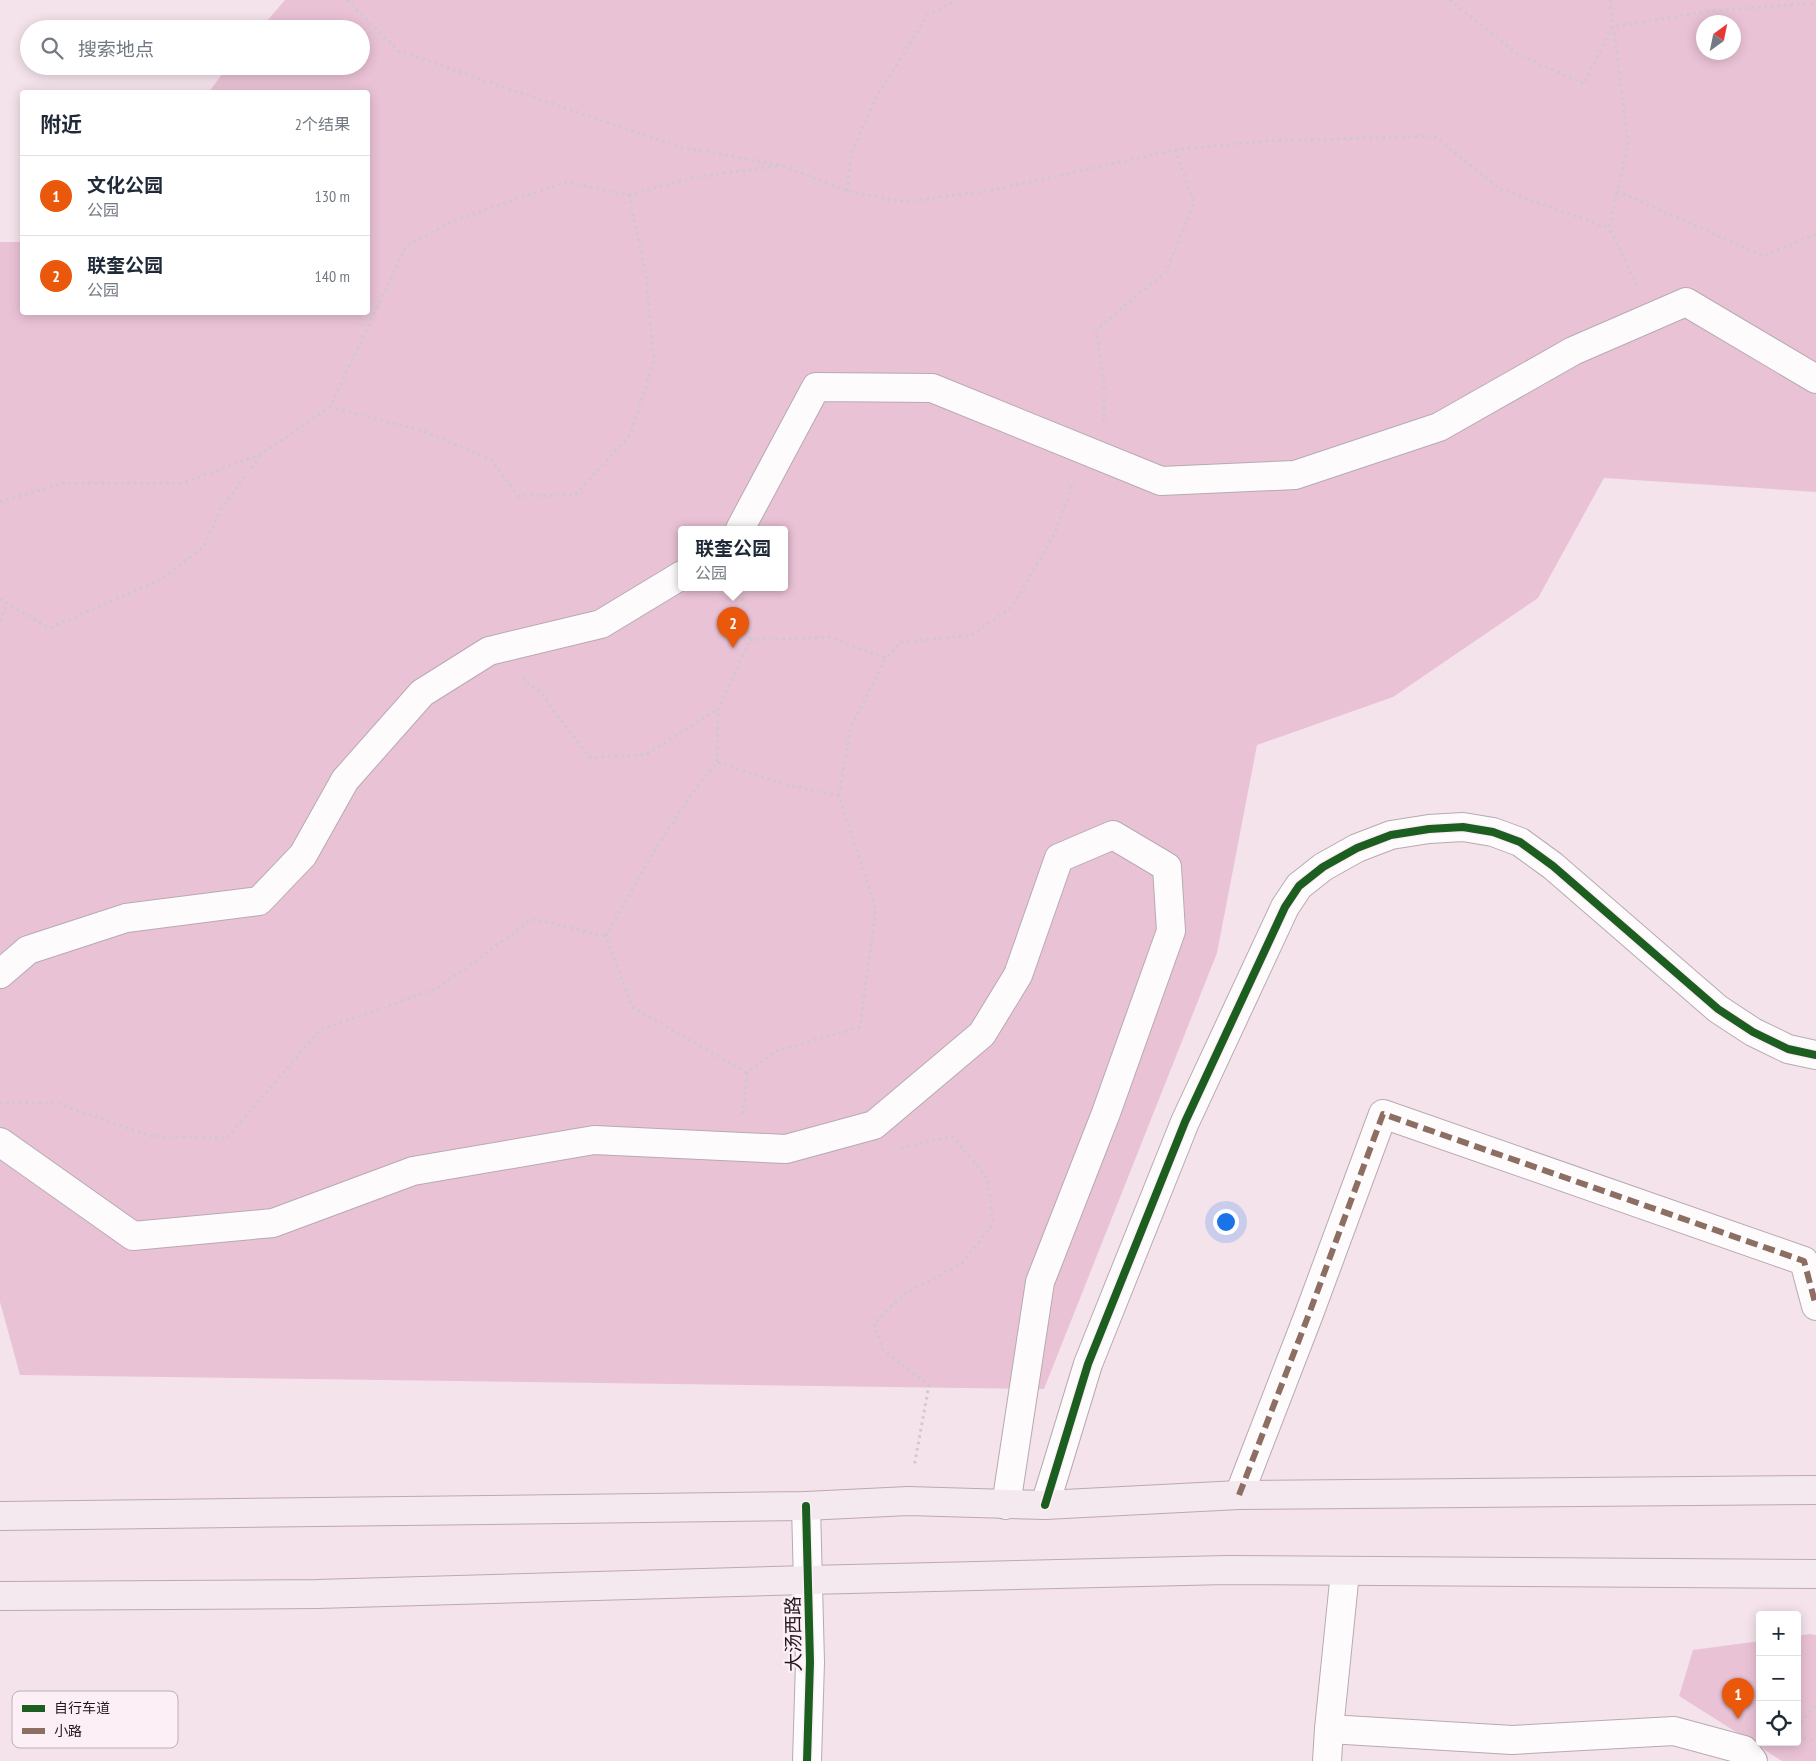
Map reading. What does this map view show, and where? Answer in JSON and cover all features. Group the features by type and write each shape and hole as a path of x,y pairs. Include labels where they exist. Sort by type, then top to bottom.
{"main road":[{"path":"0,1516 806,1506 908,1501 1045,1505 1239,1495 1816,1490"},
{"path":"0,1596 317,1594 1227,1570 1816,1574"}],"street":[{"path":"742,526 816,387 932,388 1161,480 1295,475 1439,427 1573,351 1686,302 1816,379"},
{"path":"0,974 28,950 126,918 259,901 302,856 344,780 422,694 488,651 601,624 678,577"},
{"path":"1045,1505 1088,1364 1185,1122 1285,907 1300,886 1323,867 1357,848 1392,835 1428,828 1463,827 1493,832 1520,842 1553,866 1718,1009 1753,1032 1788,1049 1816,1056"},
{"path":"0,1142 133,1236 274,1223 413,1171 594,1140 786,1149 874,1125 982,1034 1018,975 1059,858 1113,835 1167,867 1171,931 1106,1113 1040,1282 1006,1505"},
{"path":"1239,1495 1382,1114 1804,1261 1816,1306"},
{"name":"大汤西路","path":"806,1506 810,1662 808,1761"},
{"path":"1327,1761 1345,1572"},
{"path":"1329,1729 1512,1740 1674,1731 1744,1750 1753,1761"}],"path":[{"path":"347,0 367,20"},
{"path":"847,191 852,151 876,96 928,15 957,0"},
{"path":"1450,0 1516,53 1584,84 1612,27"},
{"path":"1610,0 1628,144 1609,228 1653,316"},
{"path":"1612,27 1708,11 1816,3"},
{"path":"370,23 399,51 680,148 781,165 847,191 905,202 992,190 1175,150 1264,141 1434,136 1500,189 1609,228"},
{"path":"740,1148 747,1073 776,1051 860,1028 876,909 839,796 851,727 886,658 901,642 972,635 1012,607 1055,533 1086,451 1104,420 1104,381 1096,331 1166,272 1194,202 1175,150"},
{"path":"0,502 63,483 182,483 262,454 330,407 406,246 453,221 566,182 629,196 696,177 781,165"},
{"path":"1617,191 1763,256 1816,234"},
{"path":"330,407 423,431 492,460 518,496 575,495 630,436 654,360 646,275 629,196"},
{"path":"0,599 49,628 162,579 204,546 222,507 262,454"},
{"path":"741,591 750,640 718,709 717,762 689,798 653,853 606,936 632,1007 747,1073"},
{"path":"0,621 8,604"},
{"path":"750,640 829,637 886,658"},
{"path":"488,651 543,695 591,758 647,754 718,709"},
{"path":"717,762 783,784 839,796"},
{"path":"0,1104 5,1102 58,1104 151,1136 227,1138 320,1030 438,988 532,918 606,936"},
{"path":"899,1148 952,1136 988,1179 992,1224 962,1263 904,1294 874,1324 883,1350 929,1385 908,1501"},
{"path":"1801,1723 1816,1704"},
{"path":"1801,1738 1816,1740"}],"shaded area":[{"path":"285,0 1816,0 1816,492 1604,478 1538,598 1393,697 1257,745 1217,953 1044,1389 20,1375 0,1302 0,242 20,242 20,315 370,315 370,90 210,90 221,75 370,75 370,20 268,20"},
{"path":"1801,1635 1816,1635 1816,1761 1782,1761 1758,1746 1801,1746"},
{"path":"1756,1642 1756,1745 1679,1696 1693,1650"}],"marked path":[{"path":"1239,1495 1383,1114 1804,1261 1816,1306"}],"cycle path":[{"path":"1045,1505 1088,1364 1185,1122 1285,907 1299,886 1323,867 1357,848 1391,835 1429,829 1463,827 1493,832 1520,842 1553,866 1718,1009 1753,1032 1788,1049 1816,1055"},
{"path":"806,1506 810,1662 807,1761"}],"place":[{"name":"联奎公园","path":"733,648"},
{"name":"文化公园","path":"1738,1719"}]}
